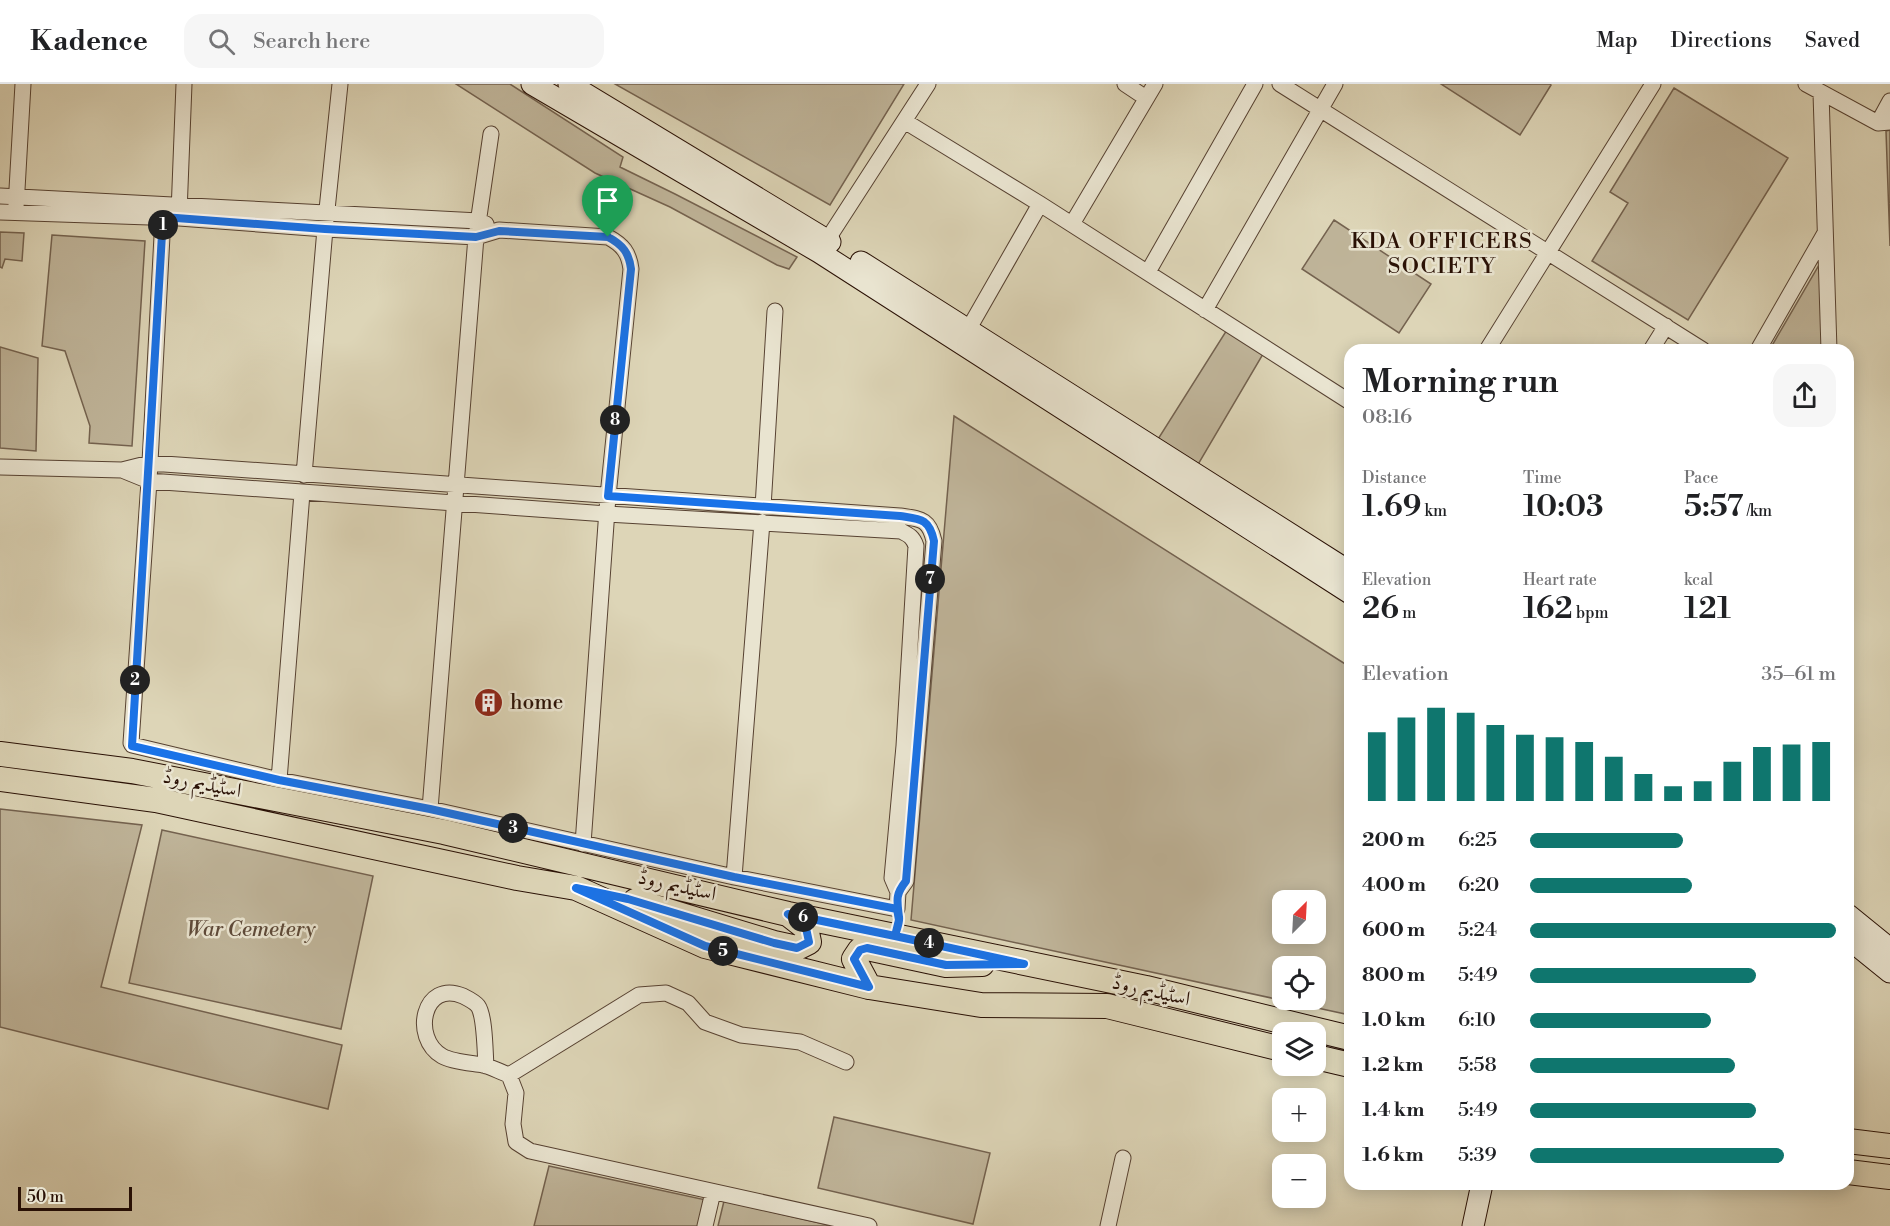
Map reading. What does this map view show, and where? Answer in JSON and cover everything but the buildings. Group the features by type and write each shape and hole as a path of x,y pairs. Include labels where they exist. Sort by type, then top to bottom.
{"main road":[{"name":"اسٹیڈیم روڈ","path":"0,754 132,771 444,831 788,914 1146,988 1344,1037"},
{"name":"اسٹیڈیم روڈ","path":"0,779 156,800 517,878 576,888 705,946 869,987 981,1005 1107,1006 1272,1047"},
{"path":"576,888 628,899 797,948 809,942 806,928 788,914"},
{"path":"869,987 854,959 860,950 867,948 946,965 1024,964"},
{"path":"1326,1059 1344,1064"},
{"path":"1854,1142 1890,1146"},
{"path":"1854,1173 1890,1177"}],"street":[{"path":"16,212 24,84"},
{"path":"179,211 184,84"},
{"path":"304,475 340,84"},
{"path":"532,84 823,246 968,330 1344,576"},
{"path":"568,84 1344,576"},
{"path":"823,246 906,122 928,84"},
{"path":"1125,84 1146,98"},
{"path":"1072,224 1155,84"},
{"path":"1148,272 1255,84"},
{"path":"1280,84 1694,344"},
{"path":"1205,310 1335,84"},
{"path":"1491,344 1653,84"},
{"path":"1806,84 1884,122 1890,101"},
{"path":"1821,93 1829,344"},
{"path":"906,122 1072,224 1344,398"},
{"path":"430,809 453,502 477,229 491,134"},
{"path":"0,196 326,222 608,237 620,243 629,255 631,269 606,514 583,844"},
{"path":"968,330 1040,204"},
{"path":"0,212 163,217 179,211"},
{"path":"163,217 149,481 131,743 134,746 279,780 430,809 734,877 897,909"},
{"path":"1761,344 1825,233"},
{"path":"734,877 775,311"},
{"path":"1655,344 1666,326"},
{"path":"0,467 122,470 150,464 608,496 901,531 914,539 916,546 904,746 892,878 898,892 899,920 895,936"},
{"path":"122,470 149,481 302,493 606,514 762,515"},
{"path":"279,780 302,493"},
{"path":"1854,920 1890,949"},
{"path":"1854,943 1890,972"},
{"path":"486,1066 483,1028 478,1007 466,997 452,992 442,994 432,1000 424,1013 424,1025 430,1045 442,1057 486,1066 509,1075 516,1094 513,1124 516,1142 530,1151 869,1226"},
{"path":"509,1075 639,994 666,993 687,1003 705,1022 741,1035 800,1042 846,1062"},
{"path":"1108,1226 1123,1158"},
{"path":"1473,1226 1481,1190"},
{"path":"705,1226 713,1192"}],"green space":[{"path":"456,84 510,84 623,157 620,167 797,257 789,269 777,265 670,207 595,173"},
{"path":"615,84 904,84 830,205"},
{"path":"1441,84 1550,84 1551,85 1520,135"},
{"path":"1674,88 1788,158 1688,320 1592,261 1628,203 1610,192"},
{"path":"1890,130 1890,246 1886,131"},
{"path":"1334,220 1431,284 1399,333 1302,269"},
{"path":"0,232 24,233 22,261 5,259 2,268 0,267"},
{"path":"52,235 145,241 132,446 89,443 90,426 65,351 42,346"},
{"path":"1826,253 1829,344 1773,344"},
{"path":"1230,325 1266,349 1193,473 1153,447"},
{"path":"0,347 38,358 36,451 0,448"},
{"path":"954,416 1344,663 1344,1014 1326,1010 1326,956 1272,956 1272,998 911,920"},
{"path":"0,809 142,825 101,987 342,1045 328,1109 0,1027"},
{"name":"War Cemetery","path":"162,830 373,876 341,1029 129,983"},
{"path":"834,1117 990,1153 973,1224 818,1188"},
{"path":"549,1166 706,1200 700,1226 534,1226"},
{"path":"724,1201 833,1226 718,1226"}],"place":[{"name":"home","path":"489,703"}],"district":[{"name":"KDA OFFICERS SOCIETY","path":"1442,254"}],"route":[{"path":"608,237 499,231 476,237 163,217 132,746 279,780 430,809 734,877 897,909 899,920 895,936 1024,964 946,965 867,948 860,950 854,959 869,987 705,946 576,888 628,899 797,948 809,942 806,928 788,914 895,936 899,920 898,892 906,881 934,541 930,527 924,521 915,518 608,496 631,269 629,255 620,243 608,237"}]}
